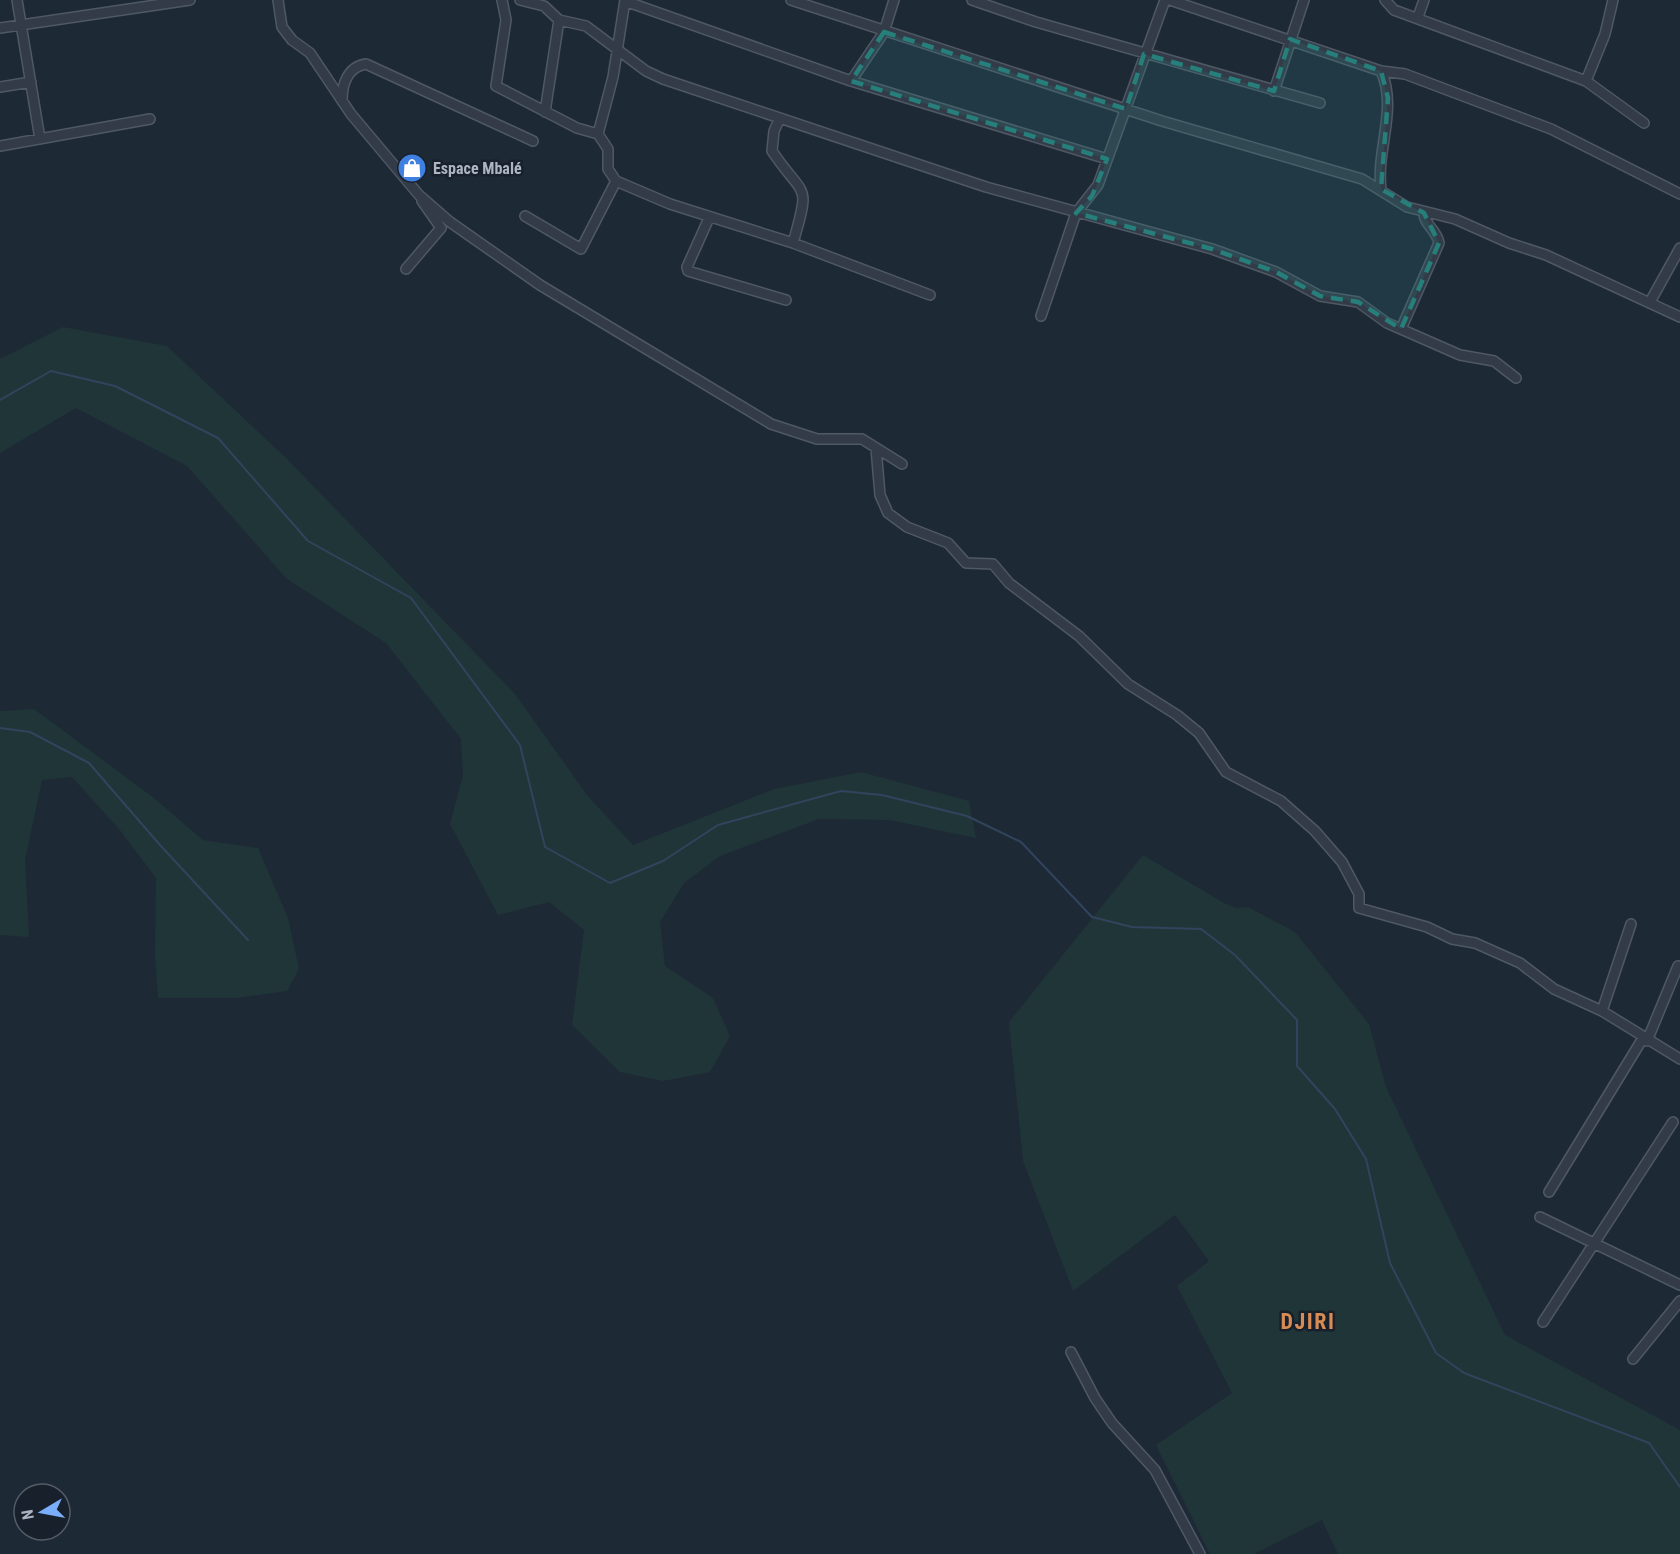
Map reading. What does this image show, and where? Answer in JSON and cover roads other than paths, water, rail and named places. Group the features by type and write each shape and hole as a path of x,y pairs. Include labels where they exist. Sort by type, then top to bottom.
{"street":[{"path":"17,0 40,139"},
{"path":"0,28 21,23 190,0"},
{"path":"278,0 282,27 292,40 310,53 342,101 419,195 441,228 406,269"},
{"path":"502,0 506,20 495,84 577,128 598,134 608,149 608,169 616,181 709,218 793,243 930,295"},
{"path":"520,0 544,6 559,20 582,24 646,71 663,79 986,187 1212,249 1276,272 1320,296 1358,302 1374,315 1460,355 1494,361 1516,378"},
{"path":"598,134 617,50 625,0 851,81 1107,159"},
{"path":"791,0 1126,109 1327,168 1381,189 1407,207 1455,219 1500,239 1546,255 1680,317"},
{"path":"851,81 884,32 894,0"},
{"path":"972,0 1144,54 1320,103"},
{"path":"1041,316 1076,213 1098,185 1165,0"},
{"path":"1170,0 1381,70 1405,74 1551,129 1680,194"},
{"path":"1274,91 1304,0"},
{"path":"1384,0 1394,10 1586,81 1644,123"},
{"path":"1418,17 1424,0"},
{"path":"1586,81 1596,62 1613,0"},
{"path":"545,112 559,20"},
{"path":"342,101 342,88 348,76 355,69 366,64 533,141"},
{"path":"1381,70 1388,98 1381,160 1381,189"},
{"path":"0,87 31,82"},
{"path":"780,118 774,131 772,151 799,184 805,198 793,243"},
{"path":"0,146 150,119"},
{"path":"525,216 581,249 616,181"},
{"path":"419,195 450,222 508,265 755,415 808,436 827,440 862,439 902,464"},
{"path":"1401,329 1439,243 1437,233 1427,223 1424,213"},
{"path":"709,218 687,267 688,271 786,300"},
{"path":"1650,302 1680,248"},
{"path":"876,448 880,495 888,513 907,527 948,543 966,563 993,564 1009,583 1079,636 1128,684 1178,715 1199,733 1226,772 1281,801 1334,851 1359,894 1359,908 1427,927 1452,939 1475,943 1520,963 1554,989 1602,1011 1645,1040 1680,1059"},
{"path":"1602,1011 1631,924"},
{"path":"1549,1192 1645,1040 1678,966"},
{"path":"1543,1322 1673,1122"},
{"path":"1540,1217 1680,1285"},
{"path":"1632,1359 1680,1301"},
{"path":"1071,1352 1095,1398 1112,1423 1155,1470 1200,1554"}],"waterway":[{"path":"0,400 51,371 115,386 218,438 308,541 411,598 520,745 545,847 610,883 663,861 718,825 841,791 882,795 967,816 1021,842 1092,917 1132,927 1201,929 1235,955 1297,1020 1297,1066 1335,1109 1366,1159 1390,1263 1436,1353 1464,1373 1649,1443 1680,1487"},
{"path":"0,728 30,732 89,763 160,845 248,940"}],"place":[{"name":"Espace Mbalé","path":"412,168"}],"district":[{"name":"DJIRI","path":"1308,1321"}]}
